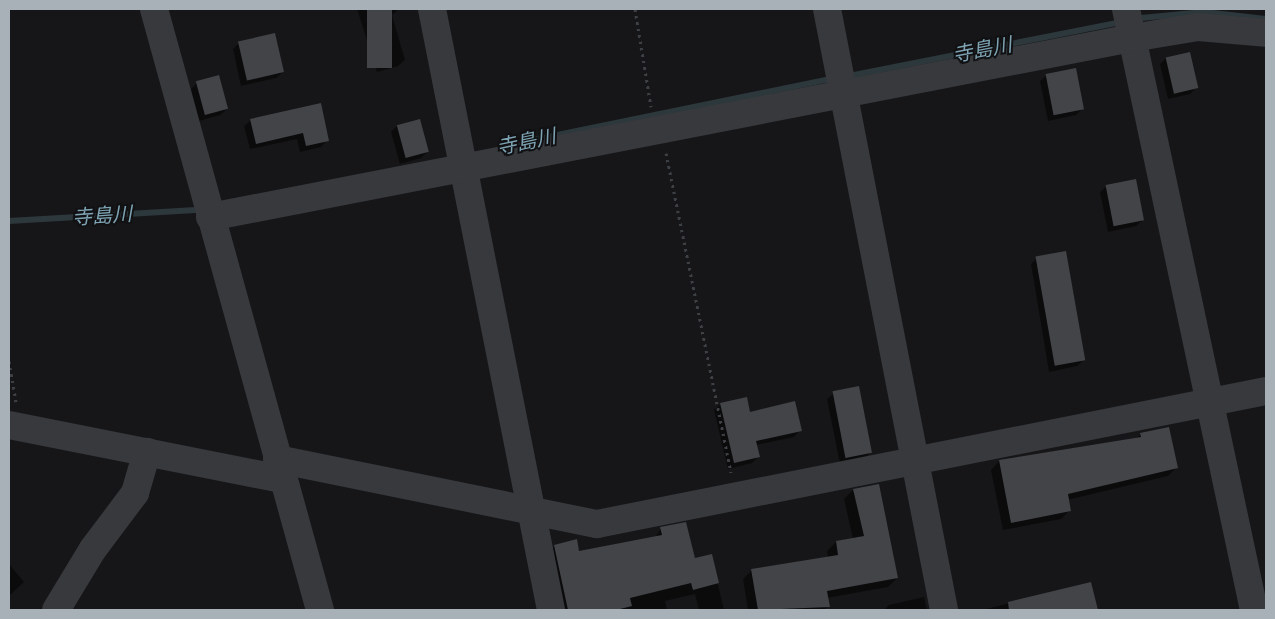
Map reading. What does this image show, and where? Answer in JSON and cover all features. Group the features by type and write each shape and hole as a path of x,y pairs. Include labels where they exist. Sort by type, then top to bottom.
{"street":[{"path":"154,9 279,469 320,610"},
{"path":"432,9 551,610"},
{"path":"828,9 944,610"},
{"path":"1126,9 1209,402 1256,609"},
{"path":"210,217 462,159 654,121 844,94 1132,38 1198,27 1266,34"},
{"path":"14,426 147,452 279,469 532,511 597,524 1266,391"},
{"path":"56,610 93,548 135,493 147,452"}],"path":[{"path":"635,9 654,121 670,164 706,361 736,495"},
{"path":"9,361 14,426"}],"building":[{"path":"367,9 392,9 392,68 367,68"},
{"path":"275,33 284,72 247,81 238,42"},
{"path":"1190,52 1198,88 1174,94 1166,58"},
{"path":"1076,68 1084,109 1054,115 1046,74"},
{"path":"219,75 228,109 205,115 196,81"},
{"path":"321,103 329,141 306,146 303,133 256,144 250,119"},
{"path":"420,119 429,152 406,158 397,125"},
{"path":"1136,179 1144,220 1114,226 1106,185"},
{"path":"1066,251 1085,360 1055,366 1035,256"},
{"path":"859,386 872,453 845,458 832,391"},
{"path":"747,397 750,412 795,401 802,431 756,441 760,457 734,463 720,403"},
{"path":"1169,427 1178,468 1068,494 1071,511 1011,523 999,460 1141,437 1140,433"},
{"path":"879,484 898,578 827,591 830,607 758,610 751,569 838,555 836,541 864,536 853,489"},
{"path":"686,522 695,558 712,554 719,583 693,590 691,583 630,598 632,606 616,610 568,610 554,545 577,539 579,551 662,535 660,527"},
{"path":"1091,582 1098,610 1009,610 1008,602"}],"waterway":[{"name":"寺島川","path":"1141,18 1204,12 1266,19"},
{"name":"寺島川","path":"849,76 1116,23"},
{"name":"寺島川","path":"533,140 831,79"},
{"name":"寺島川","path":"9,221 196,210"}]}
